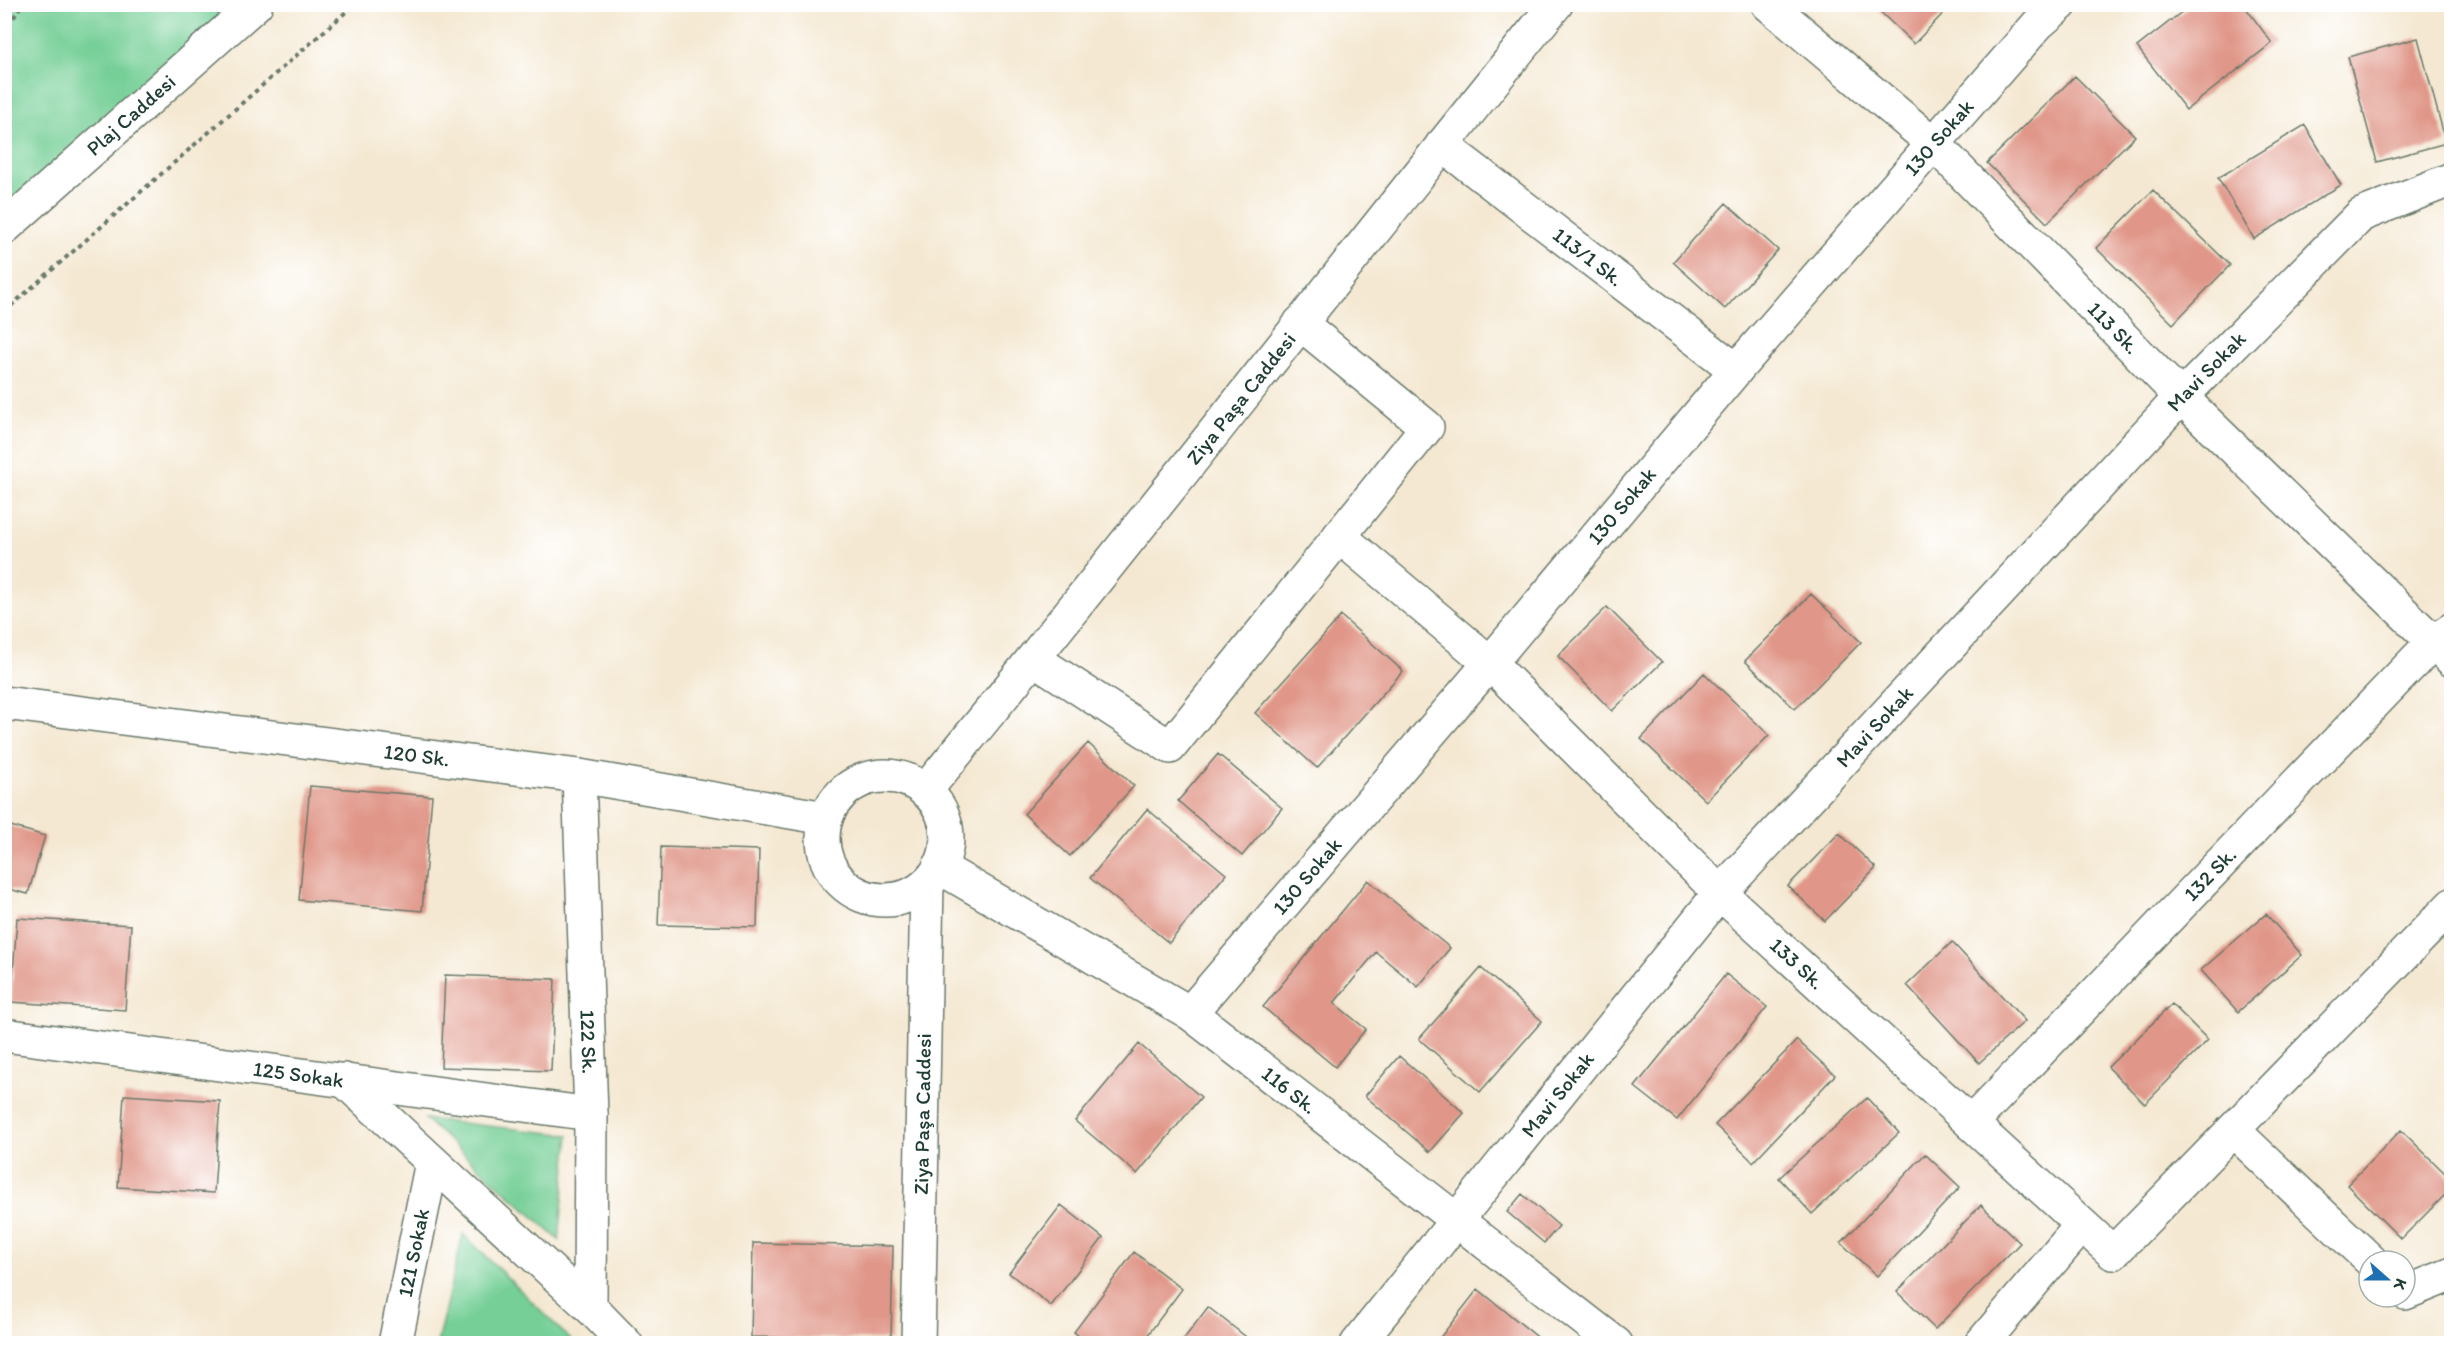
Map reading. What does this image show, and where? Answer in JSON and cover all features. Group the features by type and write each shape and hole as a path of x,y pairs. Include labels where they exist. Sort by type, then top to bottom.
{"street":[{"name":"Plaj Caddesi","path":"4,228 256,4"},
{"name":"Ziya Paşa Caddesi","path":"918,1344 933,876 946,847 946,826 938,807 925,791 1034,659 1556,4"},
{"name":"113 Sk.","path":"1768,4 1935,145 2181,397 2445,644"},
{"name":"130 Sokak","path":"1190,1013 1490,663 1736,370 1935,145 2038,24 2061,4"},
{"name":"113/1 Sk.","path":"1442,145 1736,370"},
{"name":"Mavi Sokak","path":"1357,1344 1720,893 2181,397 2361,215 2451,179"},
{"path":"1034,659 1170,747 1427,427 1300,323"},
{"name":"133 Sk.","path":"1339,536 1490,663 1720,893 2113,1253 2233,1130"},
{"name":"132 Sk.","path":"1971,1123 2445,644"},
{"name":"120 Sk.","path":"4,703 579,776 826,818"},
{"name":"122 Sk.","path":"579,776 591,1114 590,1307"},
{"path":"925,791 908,780 888,776 868,779 850,787 835,801 826,818 823,838 826,859 836,877 851,891 870,899 890,901 910,895 933,876"},
{"name":"116 Sk.","path":"933,876 1190,1013 1455,1220 1595,1337"},
{"path":"2358,1249 2233,1130 2451,905"},
{"name":"125 Sokak","path":"4,1035 591,1114"},
{"path":"344,1080 590,1307 626,1344"},
{"name":"121 Sokak","path":"394,1344 432,1162"},
{"path":"1981,1344 2082,1225"},
{"path":"2417,1288 2451,1274"}],"path":[{"path":"4,33 22,4"},
{"path":"4,312 355,4"}],"green space":[{"path":"5,5 256,5 5,228"},
{"path":"425,1119 569,1135 559,1240"},
{"path":"463,1234 574,1343 437,1343"}],"building":[{"path":"1872,4 1952,4 1914,44"},
{"path":"2192,4 2243,4 2272,43 2186,110 2137,47"},
{"path":"2292,5 2319,5 2294,12"},
{"path":"2418,38 2446,143 2377,162 2348,57"},
{"path":"2075,76 2135,136 2047,223 1987,163"},
{"path":"2305,125 2341,185 2254,239 2218,178"},
{"path":"2153,190 2230,265 2173,324 2096,248"},
{"path":"1726,203 1778,250 1725,309 1673,262"},
{"path":"1811,594 1861,642 1795,709 1745,661"},
{"path":"1607,607 1662,662 1612,711 1558,656"},
{"path":"1341,616 1403,671 1317,768 1255,713"},
{"path":"1704,673 1769,735 1706,801 1641,739"},
{"path":"1088,743 1134,786 1070,856 1024,814"},
{"path":"1218,754 1282,808 1242,856 1178,801"},
{"path":"310,786 432,796 422,911 299,900"},
{"path":"1147,809 1226,874 1169,943 1090,878"},
{"path":"4,824 45,836 28,894 4,888"},
{"path":"1839,833 1876,868 1825,921 1788,886"},
{"path":"661,847 759,850 757,927 658,925"},
{"path":"1368,880 1450,948 1418,987 1376,952 1334,1003 1366,1029 1335,1067 1263,1007"},
{"path":"2266,914 2302,955 2238,1012 2201,970"},
{"path":"17,918 131,925 125,1010 11,1002"},
{"path":"1952,942 2025,1021 1979,1063 1907,985"},
{"path":"1481,968 1542,1021 1480,1092 1419,1039"},
{"path":"1726,974 1767,1007 1677,1120 1635,1087"},
{"path":"445,975 555,979 551,1071 441,1067"},
{"path":"2172,1004 2208,1040 2145,1104 2108,1067"},
{"path":"1797,1040 1835,1075 1753,1162 1715,1125"},
{"path":"1139,1044 1201,1097 1137,1174 1075,1121"},
{"path":"1399,1056 1464,1113 1430,1152 1365,1096"},
{"path":"124,1095 220,1101 214,1193 118,1187"},
{"path":"1867,1098 1899,1133 1812,1214 1779,1178"},
{"path":"2401,1130 2452,1180 2452,1188 2401,1239 2347,1185"},
{"path":"1925,1154 1960,1187 1877,1276 1841,1243"},
{"path":"1522,1194 1559,1226 1544,1243 1507,1212"},
{"path":"1061,1205 1103,1238 1051,1306 1009,1273"},
{"path":"1981,1205 2020,1243 1935,1329 1897,1292"},
{"path":"753,1243 893,1246 891,1340 751,1337"},
{"path":"1134,1252 1182,1289 1141,1344 1089,1344 1074,1332"},
{"path":"1478,1289 1546,1344 1435,1344"},
{"path":"1208,1307 1255,1344 1180,1344"}]}
